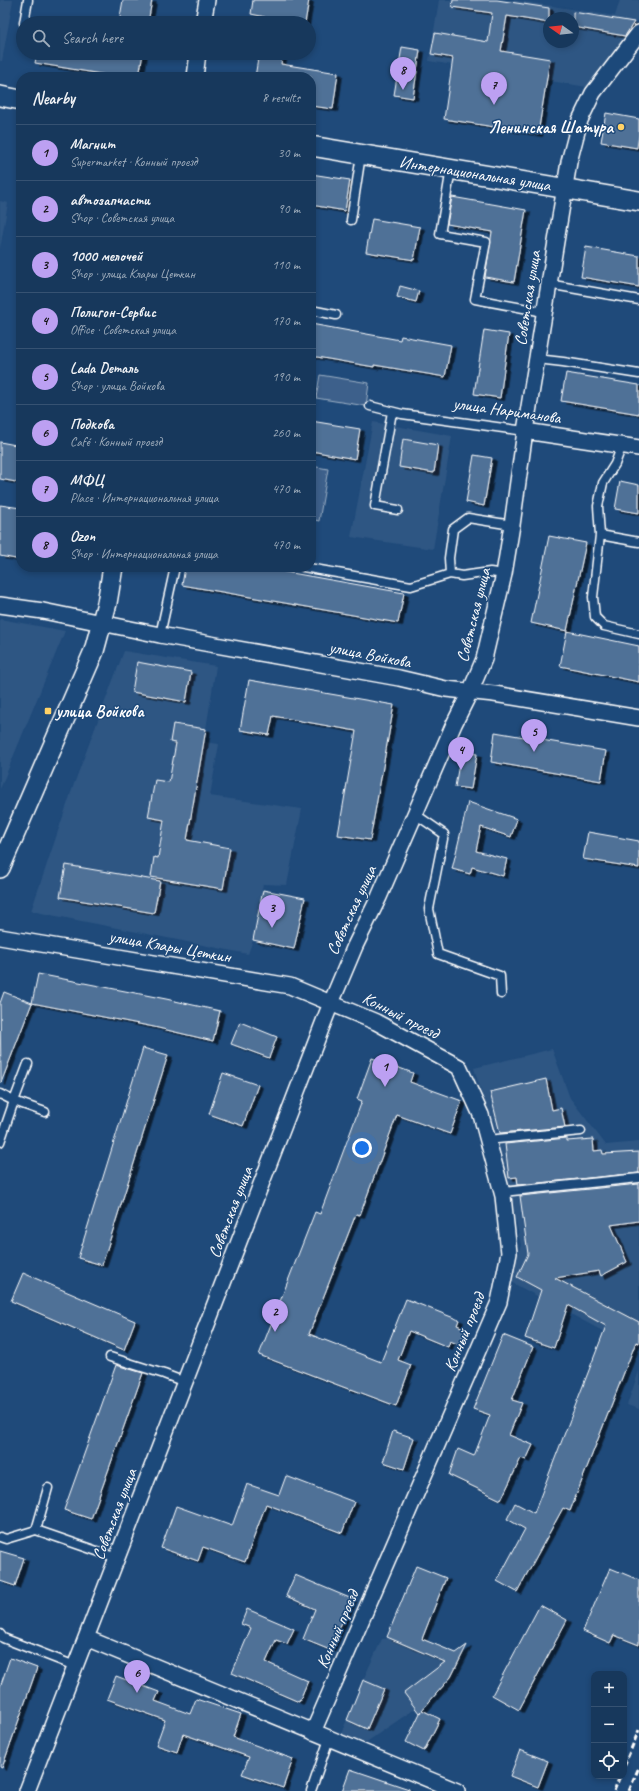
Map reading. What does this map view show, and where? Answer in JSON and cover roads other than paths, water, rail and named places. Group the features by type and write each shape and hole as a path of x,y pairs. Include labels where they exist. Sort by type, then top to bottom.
{"street":[{"path":"204,16 207,0"},
{"name":"Советская улица","path":"27,1791 331,1003 484,659 504,574 564,188 580,120 593,93 639,34"},
{"path":"196,72 197,60"},
{"path":"0,96 16,99"},
{"name":"Интернациональная улица","path":"316,147 639,201"},
{"name":"улица Нариманова","path":"525,432 639,448"},
{"path":"0,868 94,651 107,603 112,572"},
{"name":"улица Войкова","path":"0,605 102,622 160,635 399,678 446,689 639,718"},
{"name":"улица Клары Цеткин","path":"0,937 290,986 331,1003"},
{"name":"Конный проезд","path":"313,1732 498,1302 509,1253 502,1192 480,1115 459,1067 376,1022 331,1003"},
{"path":"86,1638 457,1791"}],"lane":[{"path":"25,16 28,0"},
{"path":"351,220 361,155"},
{"path":"451,169 440,234 486,242 475,299 544,312"},
{"path":"548,284 639,300"},
{"path":"316,311 336,315"},
{"path":"537,359 639,374"},
{"name":"улица Нариманова","path":"370,406 392,412 525,432"},
{"path":"392,412 375,506 398,510"},
{"path":"622,445 615,464 603,483 598,506 600,535 593,597 595,617 604,626 639,634"},
{"path":"450,574 449,558 453,530 468,518 512,525"},
{"path":"600,535 639,542"},
{"path":"316,569 411,586 450,574 462,576 490,572 504,574"},
{"path":"160,635 173,572"},
{"path":"415,814 444,834 430,909 438,954 500,976 501,994"},
{"path":"0,1142 28,1064"},
{"path":"0,1094 14,1101 45,1112"},
{"path":"488,1140 581,1131"},
{"path":"502,1192 639,1178"},
{"path":"110,1357 185,1382"},
{"path":"36,1530 48,1488"},
{"path":"0,1538 6,1539 36,1530 117,1558"},
{"path":"0,1634 3,1638 75,1666"},
{"path":"312,1791 329,1739"}],"railway":[{"path":"627,1759 639,1730"},
{"path":"629,1791 639,1767"},
{"path":"614,1791 619,1779"}],"place":[{"name":"Ozon","path":"403,90"},
{"name":"МФЦ","path":"494,105"},
{"name":"Ленинская Шатура","path":"621,127"},
{"name":"улица Войкова","path":"48,711"},
{"name":"Lada Dеталь","path":"534,752"},
{"name":"Полигон-Сервис","path":"461,770"},
{"name":"1000 мелочей","path":"272,928"},
{"name":"Магнит","path":"385,1087"},
{"name":"автозапчасти","path":"275,1332"},
{"name":"Подкова","path":"137,1693"}]}
